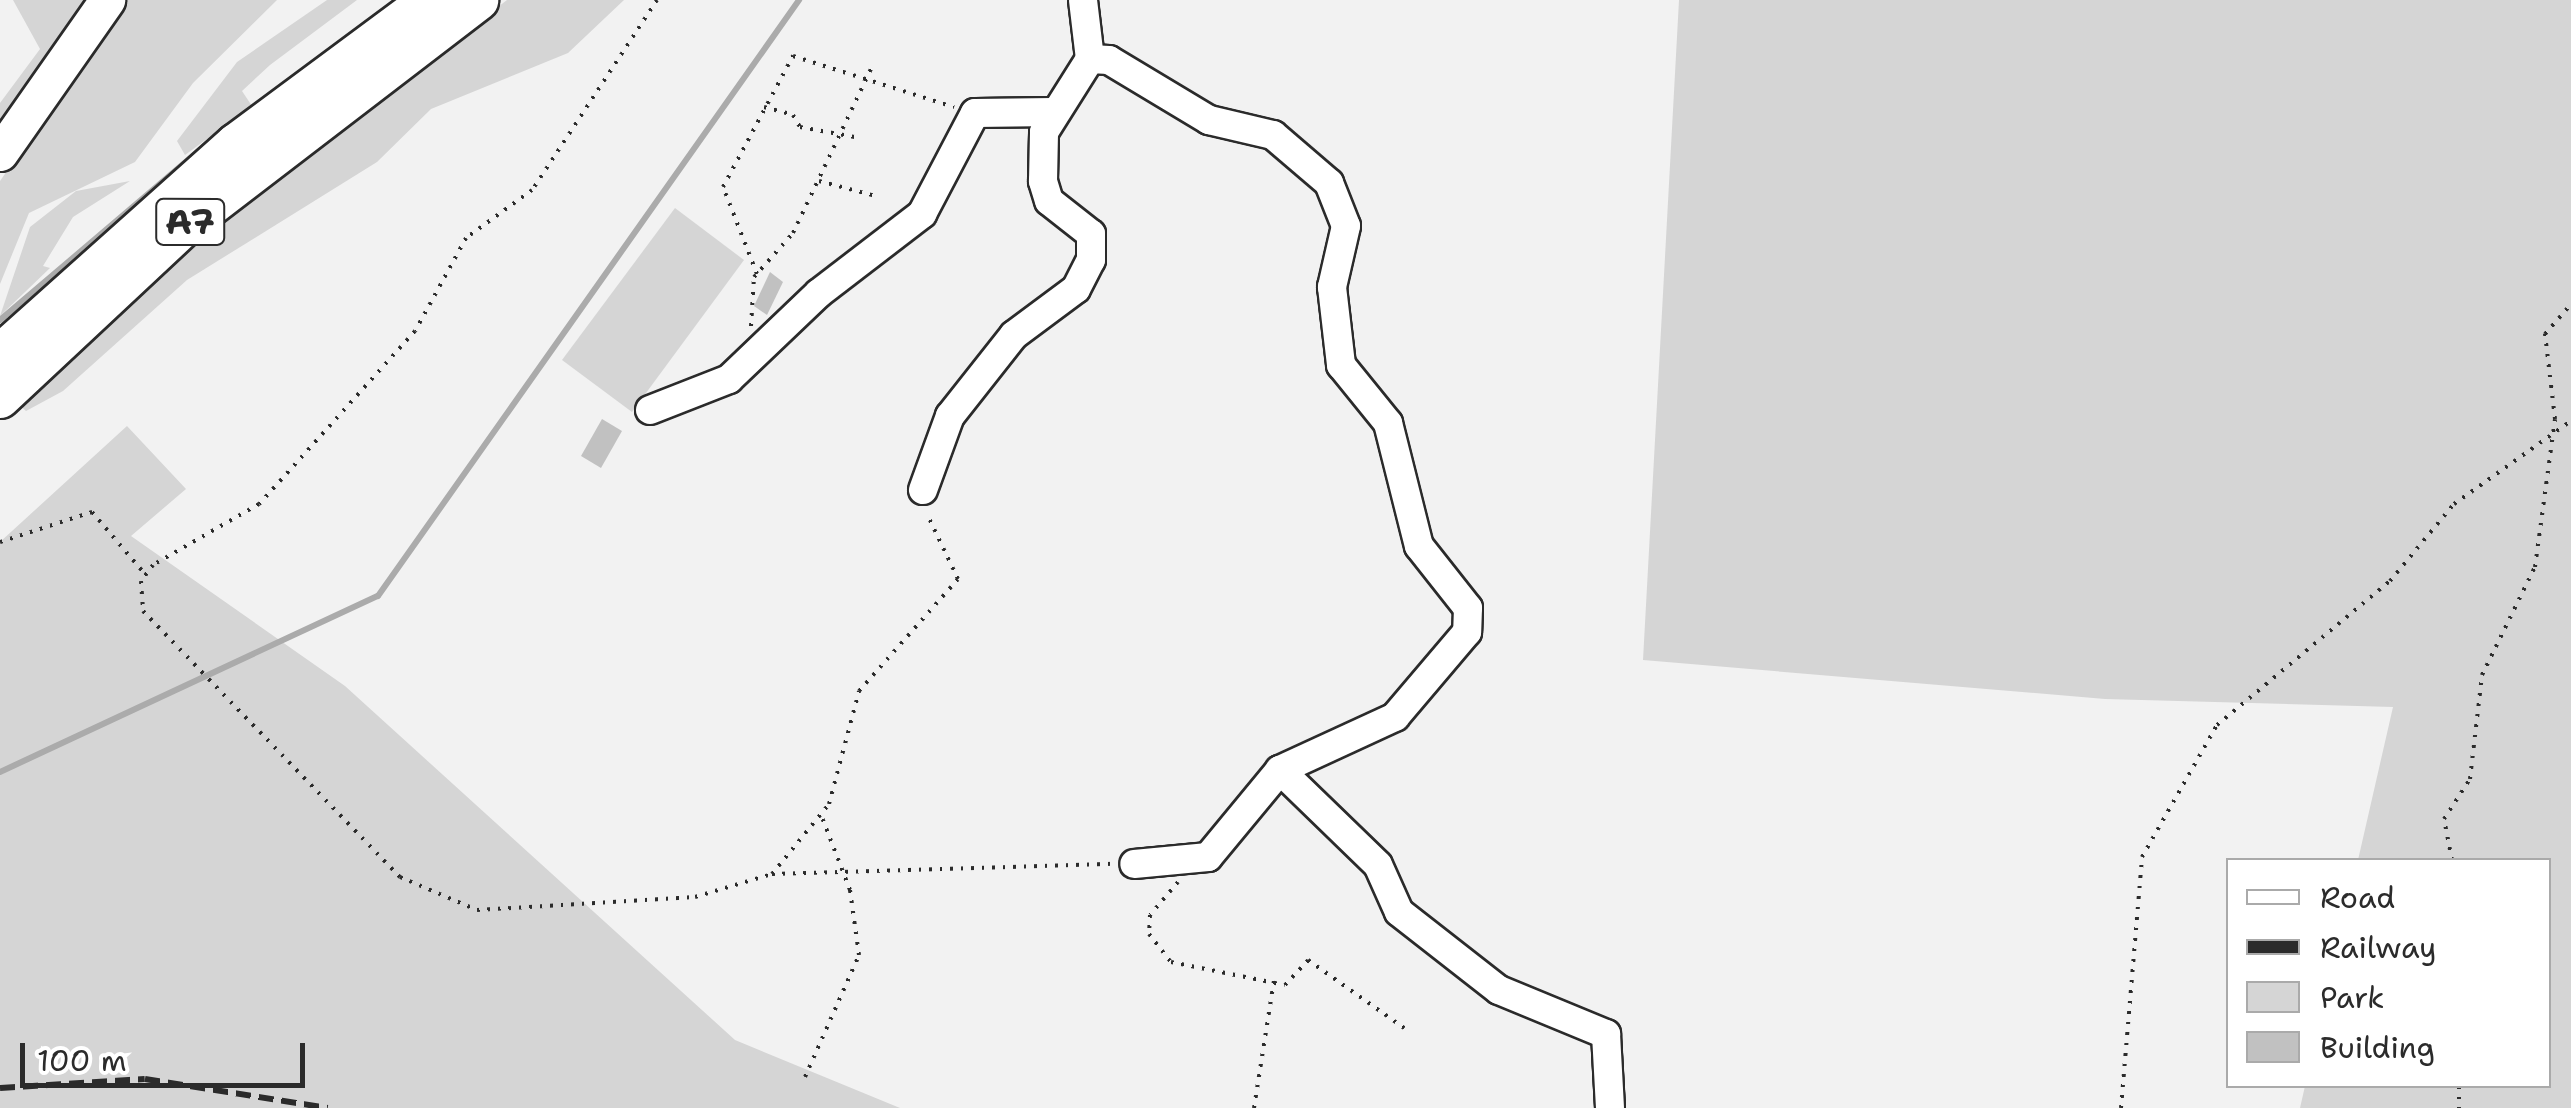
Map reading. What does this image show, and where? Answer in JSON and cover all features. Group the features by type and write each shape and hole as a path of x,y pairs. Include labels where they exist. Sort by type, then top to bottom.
{"highway":[{"name":"A7","path":"0,355 236,144 430,0"},
{"name":"A7","path":"0,398 184,226 478,0"}],"main road":[{"path":"0,153 108,0"}],"street":[{"path":"923,490 950,416 1014,335 1076,289 1091,260 1091,234 1049,201 1043,181 1053,112 1090,58 1083,0"},
{"path":"1090,58 1109,60 1209,120 1274,134 1329,183 1346,226 1332,287 1341,365 1388,423 1419,546 1468,608 1467,632 1395,717 1280,770 1234,833 1197,860 1134,864"},
{"path":"650,410 710,392 752,342 922,214 969,119 999,108 1053,112"},
{"path":"1280,770 1378,866 1399,912 1498,990 1606,1034 1610,1108"}],"path":[{"path":"656,0 532,190 466,238 383,368 338,406 259,504 145,574 139,596 163,635 400,877 441,899 477,910 695,896 772,874 1134,864"},
{"path":"752,342 757,274 724,187 793,56 935,96 969,119"},
{"path":"757,274 793,233 863,78 872,67"},
{"path":"764,107 835,138 860,138"},
{"path":"819,180 879,198"},
{"path":"2452,858 2444,819 2472,769 2482,675 2535,567 2548,436 2555,418 2545,334 2571,304"},
{"path":"2121,1108 2142,858 2217,726 2246,695 2390,581 2484,478 2571,421"},
{"path":"772,874 821,815 858,691 958,580 923,490"},
{"path":"0,542 92,512 145,574"},
{"path":"805,1077 859,955 841,871 821,815"},
{"path":"1197,860 1150,915 1149,934 1171,962 1285,985 1308,960 1404,1028"},
{"path":"1254,1108 1274,981"}],"green space":[{"path":"13,0 87,0 0,125 0,103 40,49"},
{"path":"125,0 277,0 193,83 135,162 29,213 0,284 0,181"},
{"path":"327,0 357,0 270,65 242,91 252,106 185,155 177,141 237,62"},
{"path":"507,0 624,0 568,53 431,109 377,162 187,280 63,391 26,411 17,403 106,310"},
{"path":"1679,0 2571,0 2571,1108 2300,1108 2305,1088 2551,1088 2551,858 2358,858 2393,707 2105,699 1643,660"},
{"path":"130,181 73,217 43,266 50,268 0,316 30,227 76,191"},
{"path":"675,208 744,260 632,412 562,360"},
{"path":"127,426 186,489 131,536 345,686 735,1040 900,1108 0,1108 0,542"}],"building":[{"path":"770,272 783,282 767,315 754,306"},
{"path":"602,419 622,431 601,468 581,456"}],"waterway":[{"path":"0,772 378,596 799,0"},
{"path":"0,320 210,141"}],"railway":[{"path":"0,1088 145,1079 328,1108"}]}
